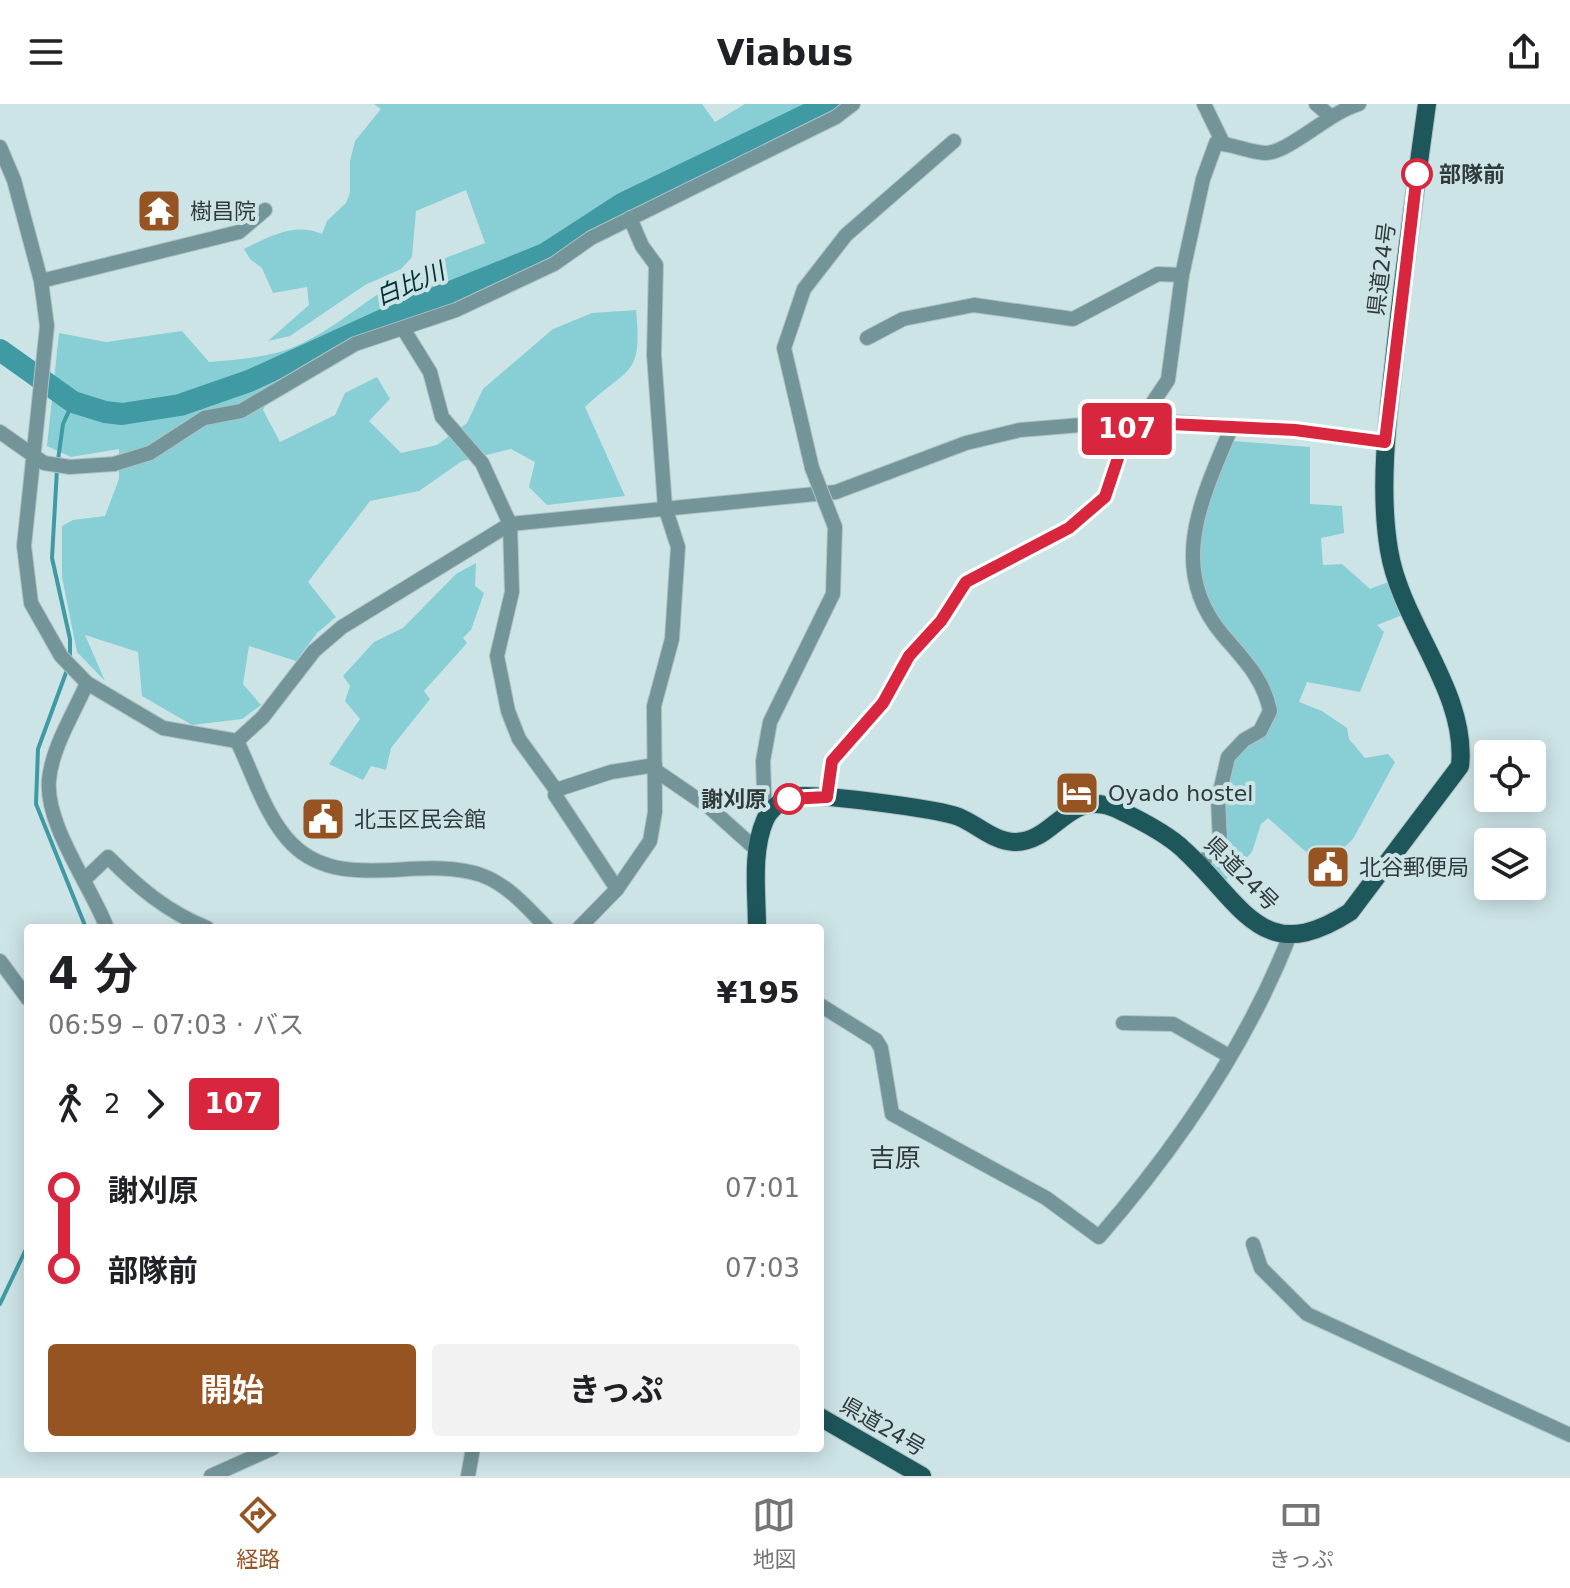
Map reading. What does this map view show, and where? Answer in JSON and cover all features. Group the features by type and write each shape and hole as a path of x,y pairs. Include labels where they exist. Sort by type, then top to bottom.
{"main road":[{"name":"県道24号","path":"765,818 780,802 793,797 827,797 958,816 999,840 1014,842 1029,840 1080,806 1097,804 1116,809 1182,847 1260,928 1290,935 1326,927 1350,912 1460,766 1462,745 1457,718 1409,617 1388,549 1385,442 1427,104"},
{"path":"757,924 758,851 765,818"},
{"name":"県道24号","path":"824,1419 922,1476"}],"street":[{"path":"0,432 39,460 70,467 114,464 150,453 204,418 241,411 355,344 456,310 554,264 591,238 836,117 853,104"},
{"path":"1204,104 1223,143"},
{"path":"1316,104 1329,115"},
{"path":"827,797 832,761 883,703 909,656 941,621 966,582 1069,528 1105,497 1135,421 1168,380 1182,275 1203,179 1216,143 1266,153 1283,149 1329,115 1359,104"},
{"path":"765,818 763,761 770,722 833,594 835,527 812,468 784,348 804,289 846,235 954,141"},
{"path":"0,147 14,180 41,281 47,326 38,398 39,460 24,546 25,572 37,617 61,656 84,680 163,728 237,741"},
{"path":"41,281 239,232 265,210"},
{"path":"583,924 617,889 650,841 655,812 654,706 672,639 678,547 665,507 654,355 656,265 642,246 630,218"},
{"path":"867,338 903,319 974,305 1073,319 1158,274 1182,275"},
{"path":"404,330 430,372 442,417 482,463 510,524 512,592 497,656 508,711 519,739 556,790 555,795 617,889"},
{"path":"237,741 263,717 314,651 342,627 510,524 836,492 966,443 1020,430 1135,421 1232,426 1385,442"},
{"path":"1200,866 1220,841 1218,800 1228,757 1244,740 1260,731 1270,711 1266,692 1253,669 1206,611 1190,564 1190,549 1211,478 1232,426"},
{"path":"84,680 51,769 49,793 57,821 105,924"},
{"path":"237,741 284,835 312,859 344,870 428,867 469,871 499,884 543,924"},
{"path":"556,790 611,772 655,768 709,807 758,851"},
{"path":"86,878 108,857 143,893 177,916 197,924"},
{"path":"824,1007 867,1032 881,1048 892,1114 1046,1198 1099,1237 1148,1179 1229,1056 1270,987 1290,935"},
{"path":"0,961 24,994"},
{"path":"1123,1023 1173,1024 1229,1056"},
{"path":"1253,1244 1261,1268 1307,1314 1570,1435"},
{"path":"211,1476 264,1452"},
{"path":"468,1476 472,1452"}],"shaded area":[{"path":"374,104 702,104 715,122 745,104 839,104 809,122 645,200 535,264 327,349 278,377 263,410 280,442 335,415 345,393 377,377 390,399 369,421 401,453 437,445 467,423 483,389 553,329 592,313 636,310 638,332 634,360 622,376 585,407 625,496 547,505 529,487 535,462 511,449 462,461 419,491 370,501 308,582 336,617 317,633 296,661 249,646 243,684 261,705 242,719 192,725 142,696 138,652 85,635 105,681 77,652 62,577 62,526 73,520 105,516 119,479 119,449 71,457 47,446 59,333 106,342 182,331 209,362 265,355 297,346 408,276 485,243 466,190 416,211 412,257 401,269 365,285 290,336 268,341 309,305 307,287 273,293 262,268 250,259 244,249 292,230 322,234 327,221 346,203 350,193 350,161 355,141 381,109"},
{"path":"1232,441 1310,447 1310,504 1342,506 1344,533 1321,538 1323,565 1342,564 1370,589 1396,579 1405,614 1377,625 1384,632 1360,692 1307,682 1299,702 1322,711 1347,728 1349,739 1365,758 1388,754 1395,762 1353,839 1333,858 1324,851 1315,860 1268,818 1261,824 1252,852 1221,885 1200,865 1218,844 1227,763 1256,733 1270,707 1215,623 1200,586 1196,566 1202,522"},
{"path":"476,563 475,586 484,593 471,630 463,638 467,643 424,691 430,699 391,748 386,770 371,766 363,780 329,764 360,719 345,701 350,686 343,676 374,642 403,628 456,574"}],"waterway":[{"name":"白比川","path":"0,350 73,402 105,412 122,414 180,405 249,381 396,314 545,254 622,204 829,104"},
{"path":"58,460 63,424 73,402"},
{"path":"57,469 52,558 70,639 70,657"},
{"path":"67,670 38,749 36,804 84,924"},
{"path":"0,1304 24,1253"}],"bus line":[{"name":"107","path":"789,799 827,797 832,761 883,703 909,656 941,621 966,582 1069,528 1105,497 1130,422 1141,420 1295,430 1385,442 1417,174"}],"place":[{"name":"部隊前","path":"1417,174"},
{"name":"樹昌院","path":"159,211"},
{"name":"Oyado hostel","path":"1077,793"},
{"name":"謝刈原","path":"789,799"},
{"name":"北玉区民会館","path":"323,819"},
{"name":"北谷郵便局","path":"1328,867"}],"district":[{"name":"吉原","path":"895,1158"}]}
